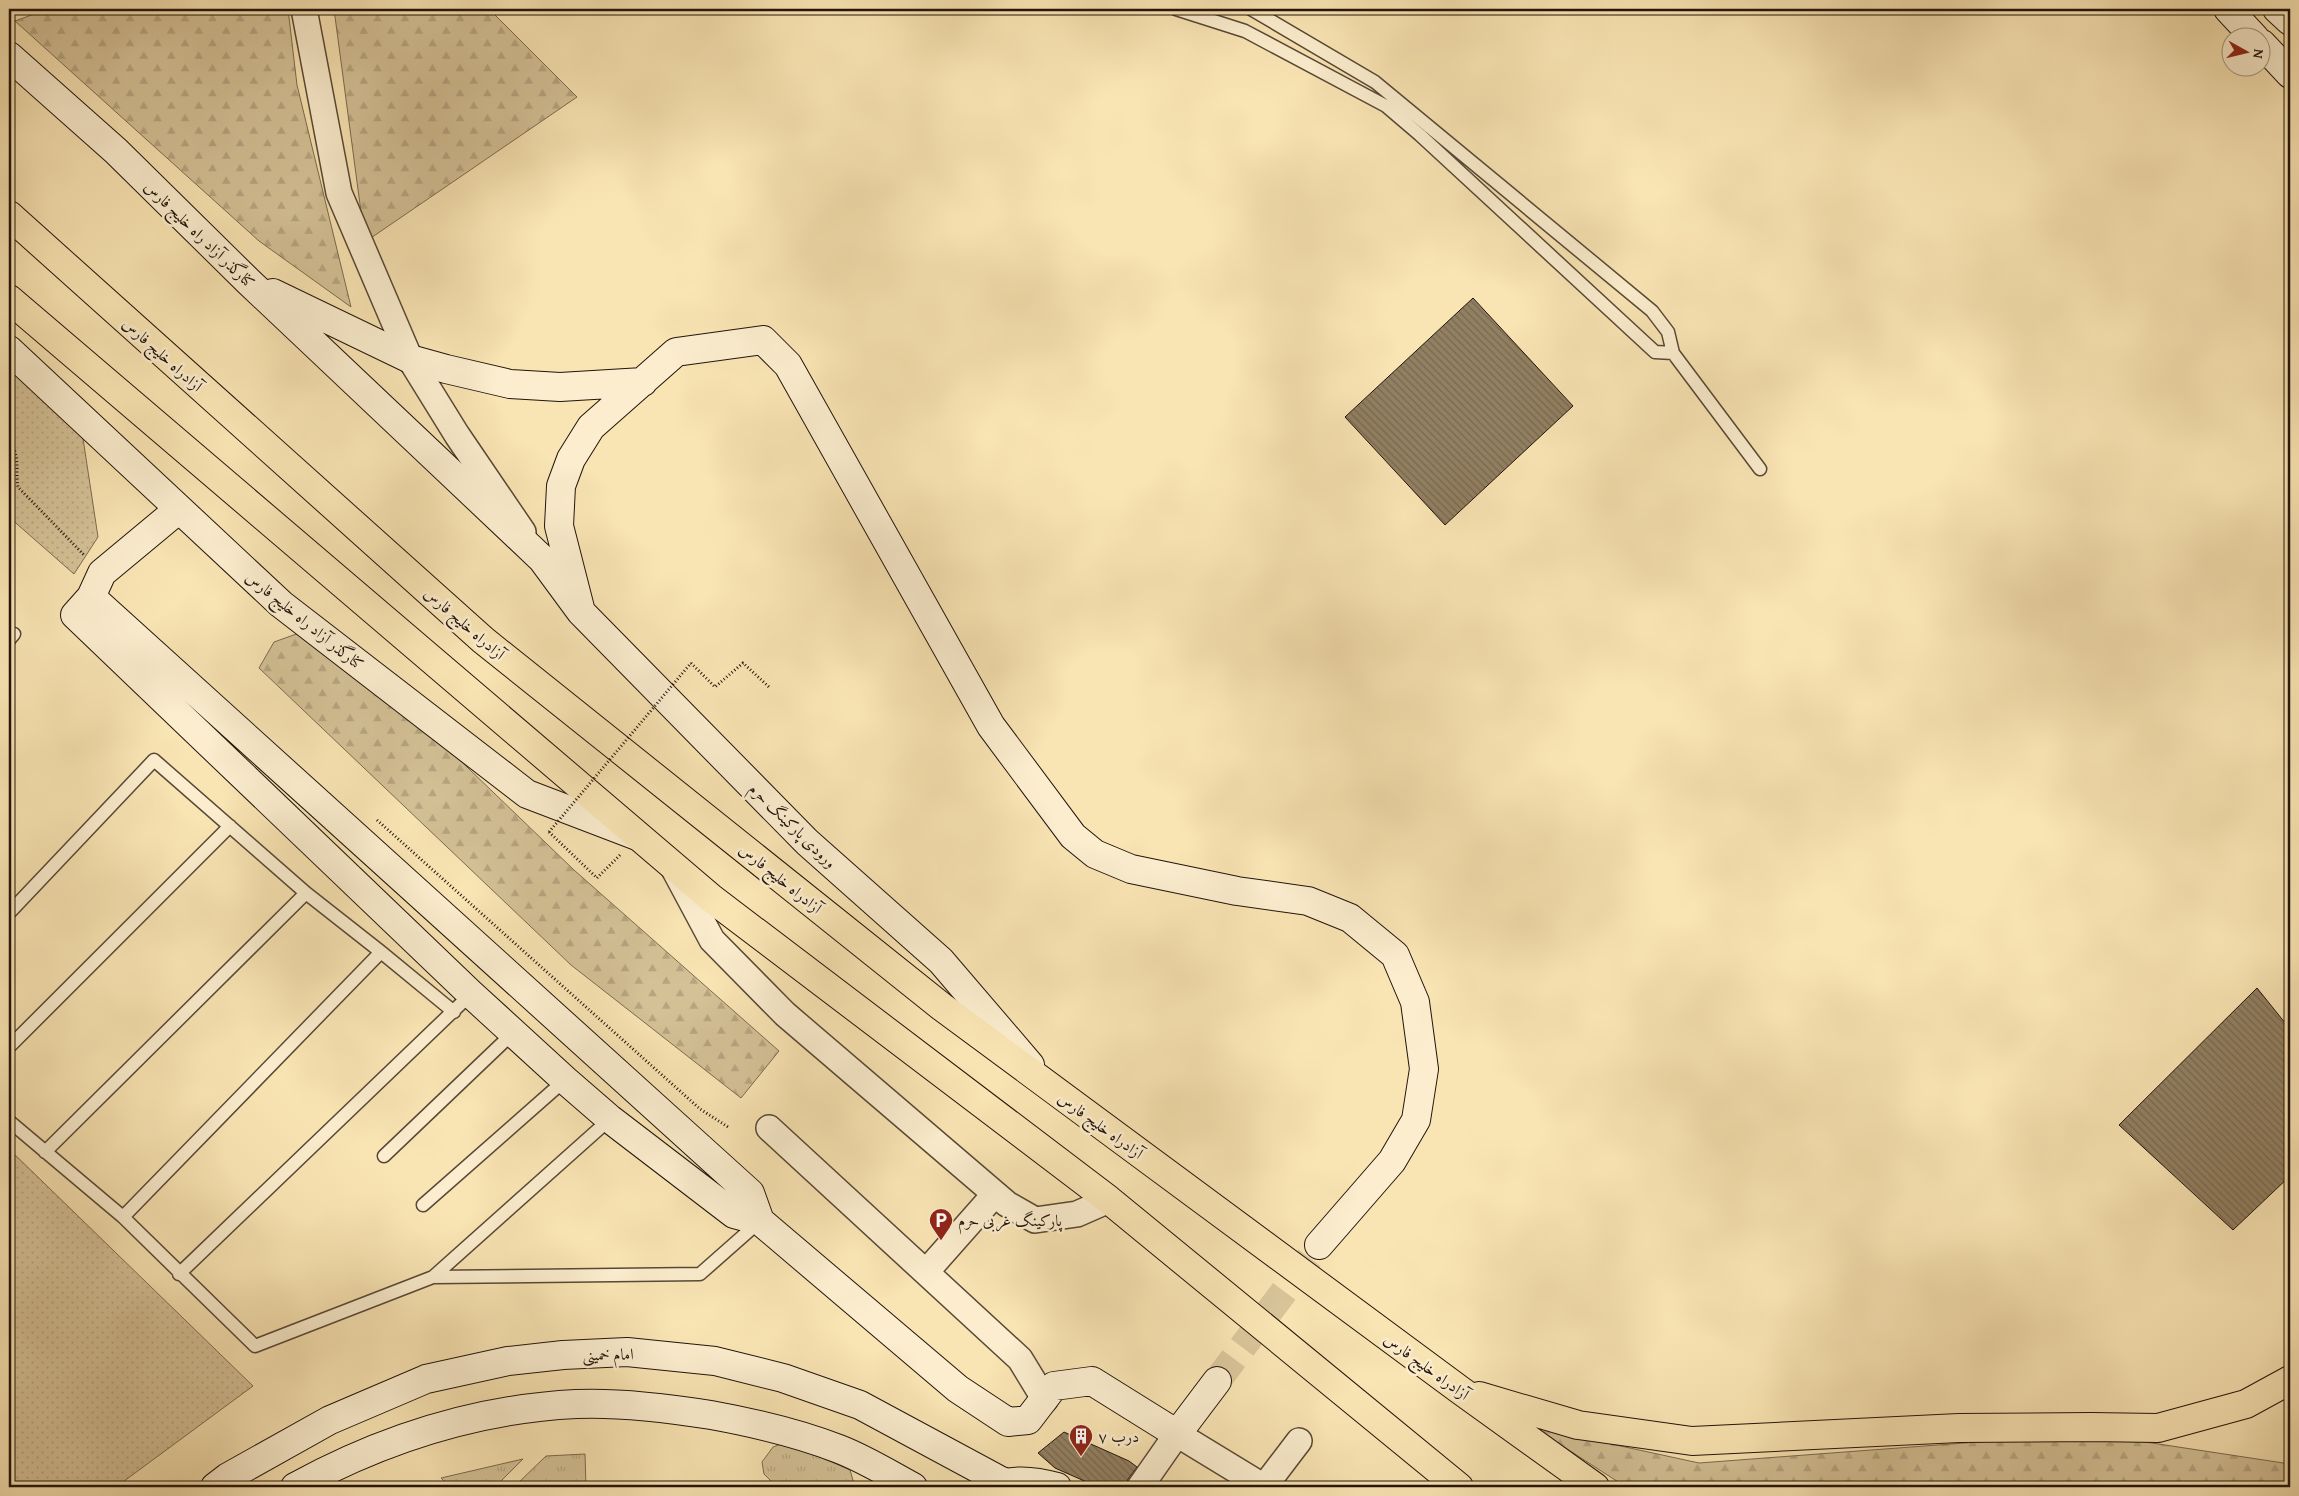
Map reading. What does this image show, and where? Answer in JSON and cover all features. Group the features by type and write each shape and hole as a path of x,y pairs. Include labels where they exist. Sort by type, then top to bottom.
{"highway":[{"name":"آزادراه خلیج فارس","path":"9,215 483,640 942,1007 1460,1390 1595,1487"},
{"path":"9,299 711,898 1110,1200 1459,1487"},
{"path":"1460,1390 1578,1425 1692,1441 1959,1428 2158,1428 2246,1404 2290,1380"}],"street":[{"path":"304,9 339,193 410,359 457,435 542,559"},
{"path":"2228,9 2246,28"},
{"path":"2277,9 2290,21"},
{"path":"2272,55 2290,74"},
{"name":"کنارگذر آزاد راه خلیج فارس","path":"9,56 116,151 249,282 542,559"},
{"path":"249,282 410,359 510,384 560,388 643,382"},
{"path":"581,612 559,526 561,486 571,458 591,427 676,352 763,340 788,365 991,726 1073,836 1095,854 1131,869 1237,890 1308,900 1350,918 1395,955 1415,1002 1424,1069 1416,1120 1392,1161 1320,1245"},
{"name":"کنارگذر آزاد راه خلیج فارس","path":"9,350 281,604 527,794 639,836"},
{"path":"179,509 96,585 75,615 463,1003 514,1032 610,1119 734,1214 760,1221 958,1390 1008,1422 1028,1420 1054,1386 1092,1381 1264,1487 1299,1441"},
{"name":"ورودی پارکینگ حرم","path":"542,559 581,612 807,842 941,961 1049,1087"},
{"path":"96,585 750,1193 760,1221"},
{"path":"672,864 712,940 772,1001 1007,1204 1035,1220 1077,1214 1110,1200"},
{"path":"769,1128 1020,1359 1045,1400"},
{"path":"926,1272 995,1194"},
{"name":"امام خمینی","path":"215,1487 228,1477 330,1420 426,1379 508,1361 563,1355 627,1352 716,1361 783,1378 860,1405 998,1485"},
{"path":"1140,1487 1217,1381"},
{"path":"295,1487 359,1454 450,1424 512,1411 576,1404 665,1408 754,1423 840,1449 913,1487"},
{"path":"998,1485 1038,1481 1057,1487"}],"lane":[{"path":"1176,9 1245,31 1386,106 1420,135 1655,352 1673,353"},
{"path":"1251,9 1375,82 1652,311 1668,332 1673,353 1760,469"},
{"path":"9,913 154,760 306,893 381,952 463,1003 179,1274"},
{"path":"9,1047 230,826"},
{"path":"45,1152 306,893"},
{"path":"123,1217 381,952"},
{"path":"384,1156 514,1032"},
{"path":"423,1205 565,1080"},
{"path":"434,1277 610,1119"},
{"path":"9,1121 123,1217 179,1274 255,1346 434,1277 700,1274 760,1221"}],"path":[{"path":"9,442 14,448 17,460 15,473 18,487 96,585"},
{"path":"597,878 549,832 691,664 715,687 743,663 770,688"},
{"path":"374,817 700,1109 728,1127"}],"green space":[{"path":"161,9 288,9 297,85 351,307 259,241 15,21 37,13"},
{"path":"334,9 489,9 577,97 365,242"},
{"path":"9,368 82,432 98,537 74,574 9,517"},
{"path":"302,632 388,691 574,870 779,1051 741,1098 571,965 259,668 274,642"},
{"path":"9,1149 253,1386 116,1487 9,1487"},
{"path":"1533,1427 1699,1463 2004,1440 2119,1438 2290,1464 2290,1487 1626,1487"},
{"path":"781,1444 793,1445 850,1470 855,1487 777,1487 764,1474 762,1462 773,1447"},
{"path":"585,1454 586,1487 568,1487 565,1485 562,1487 514,1487 546,1456"},
{"path":"523,1459 495,1487 450,1487 441,1478"}],"building":[{"path":"1473,298 1573,406 1445,525 1345,417"},
{"path":"2257,988 2290,1029 2290,1176 2233,1230 2119,1125"},
{"name":"درب ۷","path":"1064,1432 1129,1461 1137,1467 1128,1479 1126,1487 1098,1487 1055,1468 1038,1453"}],"tunnel":[{"path":"1217,1381 1319,1245"}],"place":[{"name":"پارکینگ غربی حرم","path":"941,1241"},
{"name":"درب ۷","path":"1081,1457"}]}
